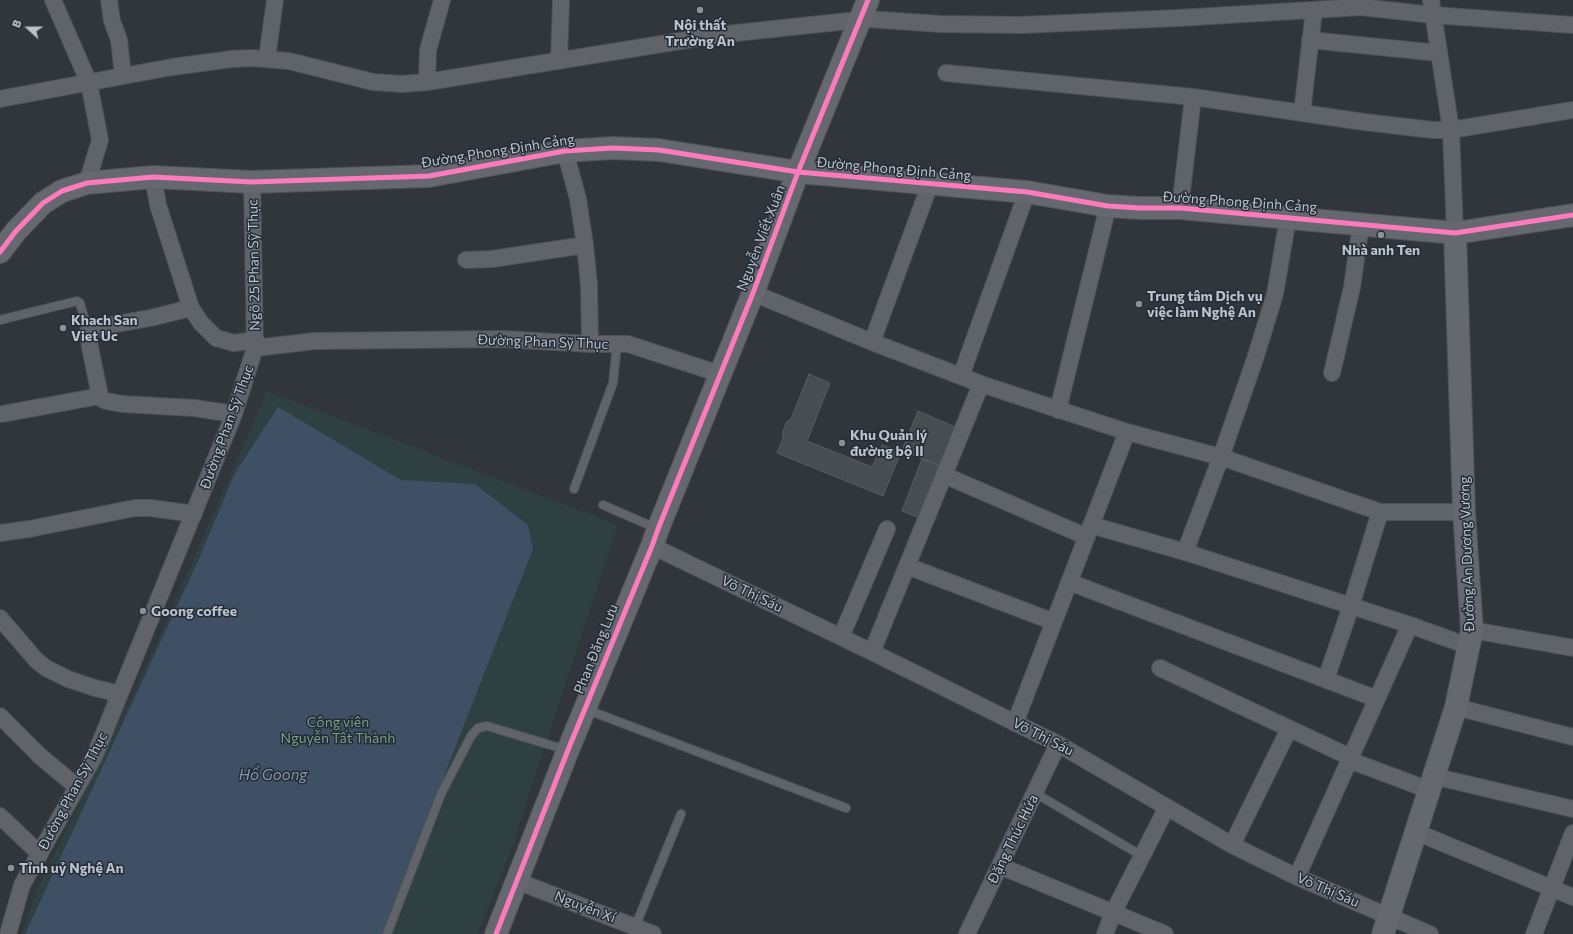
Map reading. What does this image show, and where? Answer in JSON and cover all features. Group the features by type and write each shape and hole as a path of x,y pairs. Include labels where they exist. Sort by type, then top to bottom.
{"street":[{"path":"53,0 89,83 100,140 87,183"},
{"path":"109,0 112,21 119,40 123,76"},
{"path":"267,58 275,0"},
{"path":"427,82 428,50 442,0"},
{"path":"560,61 562,0"},
{"name":"Nguyễn Viết Xuân","path":"720,374 753,293 798,172 868,0"},
{"path":"0,99 172,67 226,60 267,58 312,66 373,82 402,84 427,82 717,36 867,19 941,24 1021,25 1314,10 1362,4 1432,7 1573,25"},
{"path":"1432,7 1451,130 1455,233"},
{"path":"1302,113 1314,10"},
{"path":"1310,40 1439,52"},
{"path":"946,73 1193,97 1394,126 1433,130 1451,130 1573,110"},
{"path":"1180,208 1193,97"},
{"name":"Đường Phong Định Cảng","path":"3,242 43,203 62,191 87,183 153,177 252,182 429,176 518,161 565,151 613,148 659,150 798,172 1027,192 1108,206 1180,208 1455,233 1573,215"},
{"path":"565,151 578,199 585,245 589,285 590,344"},
{"path":"153,177 158,205 191,308 201,324 216,338 234,343 255,344"},
{"name":"Ngõ 25 Phan Sỹ Thục","path":"252,182 255,344"},
{"path":"872,342 930,184"},
{"path":"961,376 1027,192"},
{"path":"1058,410 1108,206"},
{"path":"1185,552 1221,457 1255,359 1275,294 1288,218"},
{"path":"1332,373 1352,287 1361,224"},
{"name":"Đường An Dương Vương","path":"1386,925 1456,707 1470,638 1464,512 1455,233"},
{"path":"466,260 492,258 585,245"},
{"path":"753,293 872,342 981,384 1127,432 1221,457 1380,512 1464,512"},
{"path":"191,308 150,318 111,324 88,330 100,396 102,399 123,404 194,408 234,414"},
{"name":"Đường Phan Sỹ Thục","path":"8,934 22,885 95,755 234,414 255,344 315,340 503,339 590,344 628,344 720,374"},
{"name":"Phan Đăng Lưu","path":"496,934 568,750 720,374"},
{"path":"872,652 981,384"},
{"path":"2,414 100,396"},
{"path":"1015,723 1127,432"},
{"path":"944,475 1089,531 1185,552 1410,625 1470,638 1573,648"},
{"path":"0,533 29,530 135,508 151,508 194,514"},
{"path":"1326,679 1351,606 1380,512"},
{"path":"841,637 887,529"},
{"name":"Võ Thị Sáu","path":"655,537 841,637 1058,744 1232,845 1297,877 1386,925 1430,934"},
{"path":"907,566 1054,622"},
{"path":"1069,582 1377,698"},
{"path":"0,618 36,660 46,668 68,679 120,694"},
{"path":"1297,877 1410,625"},
{"path":"1160,668 1350,759 1431,783 1573,809"},
{"path":"1456,707 1573,737"},
{"path":"0,716 40,756 77,787"},
{"path":"1232,845 1289,729"},
{"name":"Đặng Thúc Hứa","path":"967,934 1058,744"},
{"path":"1104,934 1113,913 1167,807"},
{"path":"0,816 40,854"},
{"path":"1416,832 1573,897"},
{"path":"1534,934 1573,833"},
{"path":"1000,866 1165,934"},
{"name":"Nguyễn Xí","path":"517,881 653,934"}],"lane":[{"path":"0,320 77,301 80,304 88,330"},
{"path":"574,489 613,383 617,344"},
{"path":"604,505 655,537"},
{"path":"585,709 846,808"},
{"path":"388,934 440,794 471,736 478,728 487,726 568,750"},
{"path":"1034,793 1142,856"},
{"path":"636,927 681,814"}],"green space":[{"name":"Hồ Goong","path":"267,391 618,525 512,846 478,934 22,934 35,894 148,662"}],"water":[{"name":"Hồ Goong","path":"278,407 401,480 475,484 528,525 533,549 382,934 25,934 198,561 235,473"}],"building":[{"path":"809,374 830,383 807,441 872,467 882,445 901,452 883,496 777,453 783,438 783,431 786,423 791,419"},
{"path":"918,411 958,428 942,467 902,450"},
{"path":"922,459 942,467 922,519 902,511"}],"cycle path":[{"path":"496,934 568,750 652,546 753,293 798,172 868,0"},
{"path":"0,252 16,231 43,203 62,191 87,183 153,177 252,182 429,176 565,151 613,148 659,150 798,172 1027,192 1108,206 1180,208 1455,233 1573,215"}],"place":[{"name":"Nội thất Trường An","path":"700,10"},
{"name":"Nhà anh Ten","path":"1381,235"},
{"name":"Trung tâm Dịch vụ việc làm Nghệ An","path":"1139,304"},
{"name":"Khach San Viet Uc","path":"63,328"},
{"name":"Khu Quản lý đường bộ II","path":"842,443"},
{"name":"Goong coffee","path":"143,611"},
{"name":"Tỉnh uỷ Nghệ An","path":"11,868"}],"park label":[{"name":"Công viên Nguyễn Tất Thành","path":"338,730"}]}
